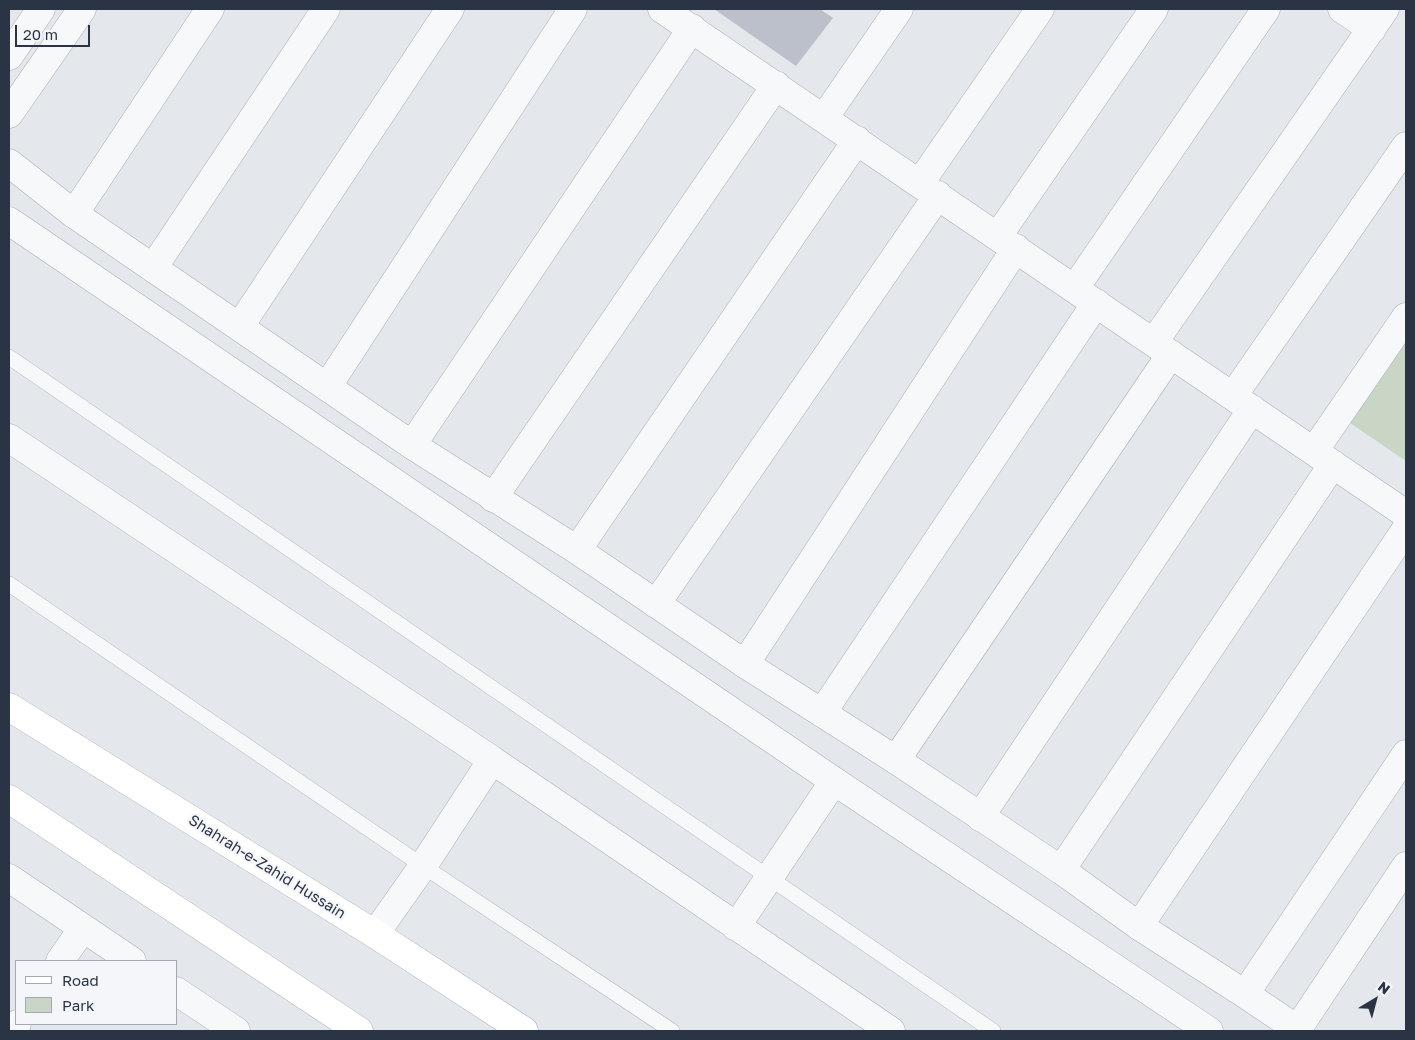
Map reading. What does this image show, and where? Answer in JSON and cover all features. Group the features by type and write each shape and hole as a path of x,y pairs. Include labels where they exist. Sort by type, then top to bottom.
{"main road":[{"name":"Shahrah-e-Zahid Hussain","path":"9,707 375,934 524,1031"},
{"path":"9,799 359,1031"}],"street":[{"path":"9,56 41,9"},
{"path":"9,114 82,9"},
{"path":"74,214 210,9"},
{"path":"153,268 326,9"},
{"path":"240,326 450,9"},
{"path":"327,387 573,9"},
{"path":"662,9 1406,514"},
{"path":"656,604 929,189 1040,9"},
{"path":"745,664 1154,9"},
{"path":"822,714 1266,9"},
{"path":"896,760 1162,348 1378,19 1342,9"},
{"path":"824,118 891,12"},
{"path":"412,445 692,28"},
{"path":"493,498 776,85"},
{"path":"577,550 857,140"},
{"path":"980,817 1406,146"},
{"path":"9,163 74,214 412,445 577,550 745,664 896,760 1061,870 1139,926 1299,1030 1406,866"},
{"path":"9,221 834,781 1209,1031"},
{"path":"1061,870 1323,458 1406,316"},
{"path":"9,438 492,760 891,1031"},
{"path":"1139,926 1406,529"},
{"path":"1245,994 1406,754"},
{"path":"375,934 423,866 492,760"},
{"path":"736,926 834,781"},
{"path":"9,878 131,960"},
{"path":"61,960 83,928"},
{"path":"178,992 236,1031"}],"lane":[{"path":"9,357 993,1031"},
{"path":"9,584 423,866 672,1031"}],"green space":[{"path":"1406,336 1406,461 1347,421"}],"building":[{"path":"714,9 820,9 833,18 796,66"}]}
